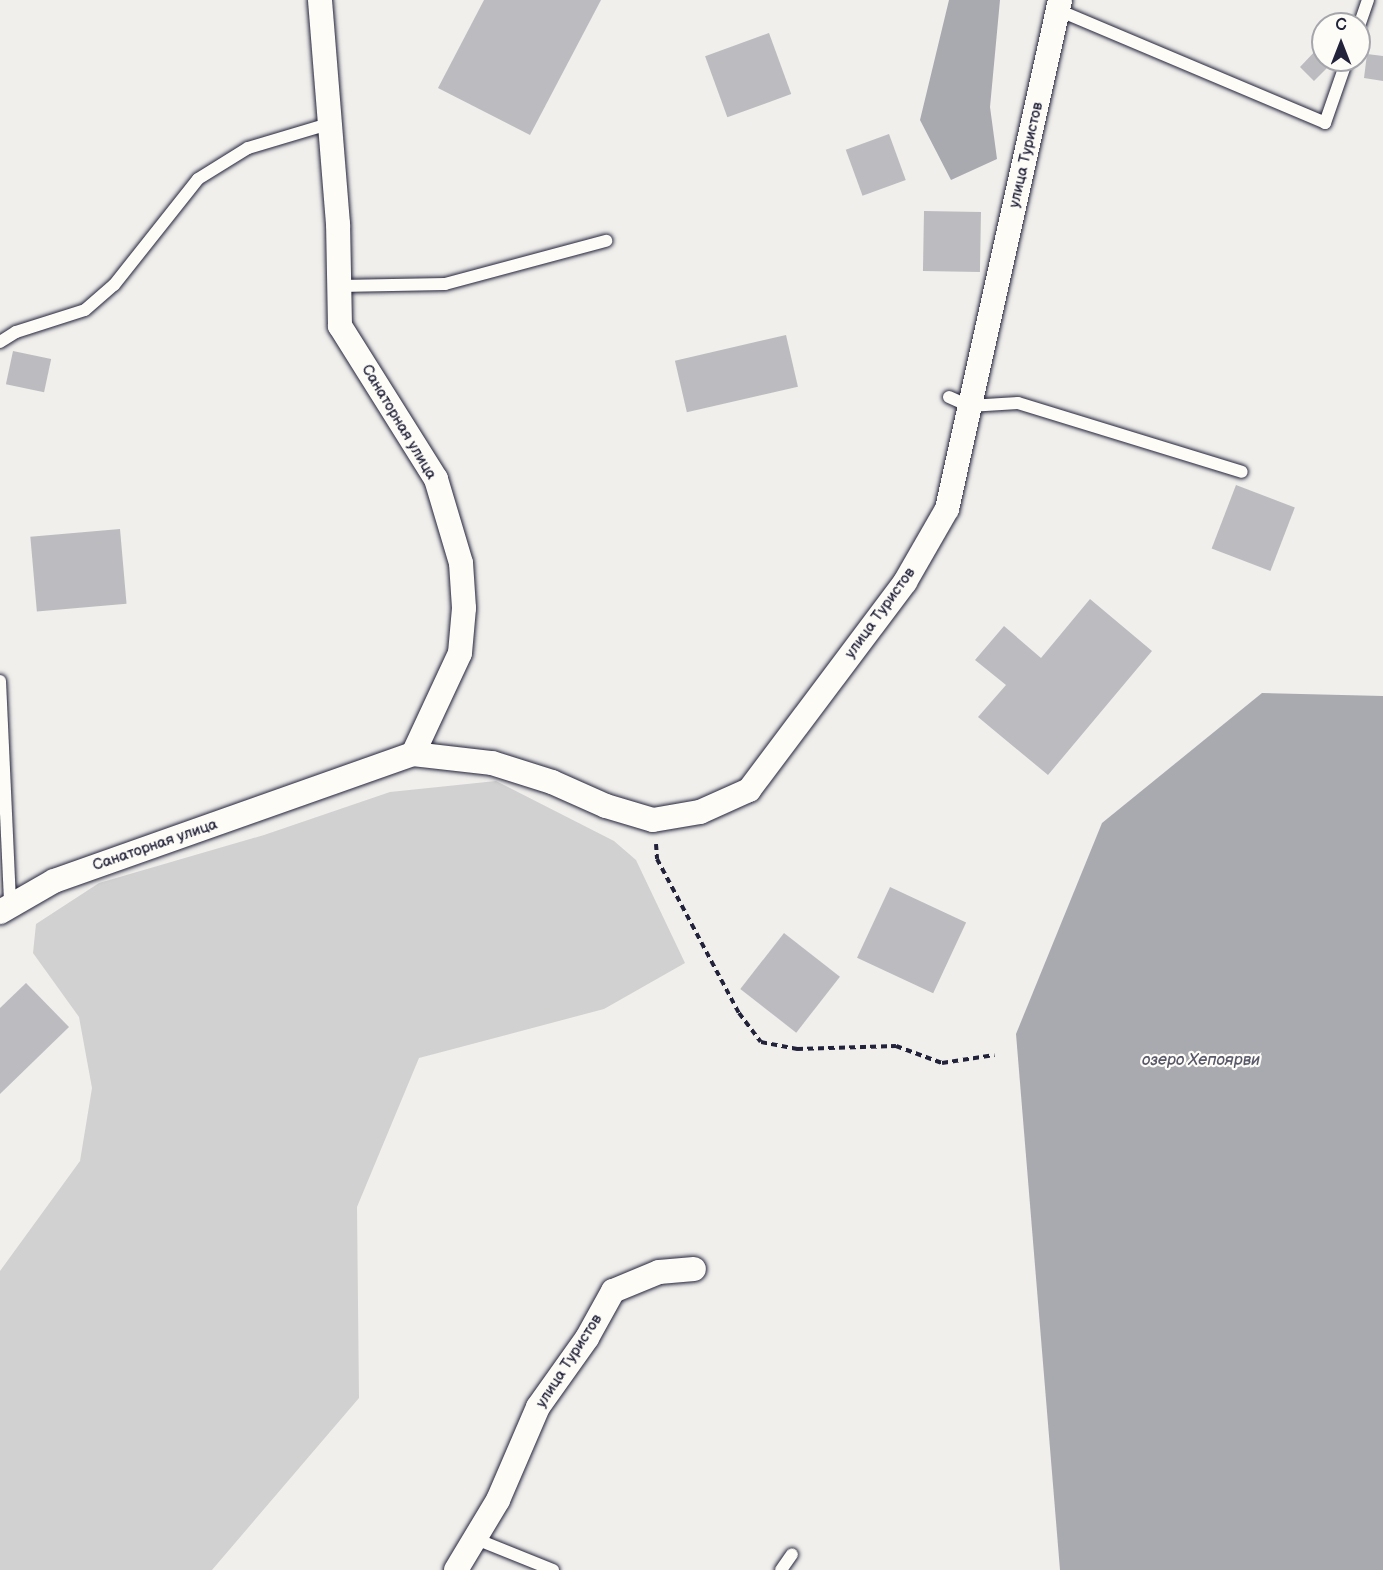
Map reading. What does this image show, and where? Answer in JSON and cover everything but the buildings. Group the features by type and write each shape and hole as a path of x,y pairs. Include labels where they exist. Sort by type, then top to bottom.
{"street":[{"name":"Санаторная улица","path":"5,908 54,881 413,754 460,653 464,608 461,563 436,479 340,326 338,224 328,124 320,0"},
{"name":"улица Туристов","path":"413,754 492,762 552,782 606,806 654,820 700,812 749,790 905,582 947,509 959,402 1059,5"},
{"name":"улица Туристов","path":"456,1570 498,1500 538,1407 587,1338 613,1291 659,1272 694,1269"}],"lane":[{"path":"1059,5 1325,123 1343,72"},
{"path":"0,342 16,332 85,310 114,285 198,179 248,148 328,124"},
{"path":"340,286 445,284 606,241"},
{"path":"959,402 1018,403 1242,472"},
{"path":"0,681 5,908"},
{"path":"476,1539 553,1570"},
{"path":"781,1570 792,1554"}],"path":[{"path":"654,820 657,859 739,1013 761,1042 797,1049 896,1046 942,1063 994,1055"}],"shaded area":[{"path":"496,781 614,841 636,860 685,963 604,1009 419,1058 357,1207 359,1398 212,1570 0,1570 0,1271 80,1161 92,1088 79,1017 33,953 36,924 99,883 264,835 390,792"}],"water":[{"path":"949,0 1000,0 990,107 997,159 951,180 920,120"},
{"name":"озеро Хепоярви","path":"1262,693 1383,696 1383,1570 1060,1570 1016,1034 1102,823"}]}
